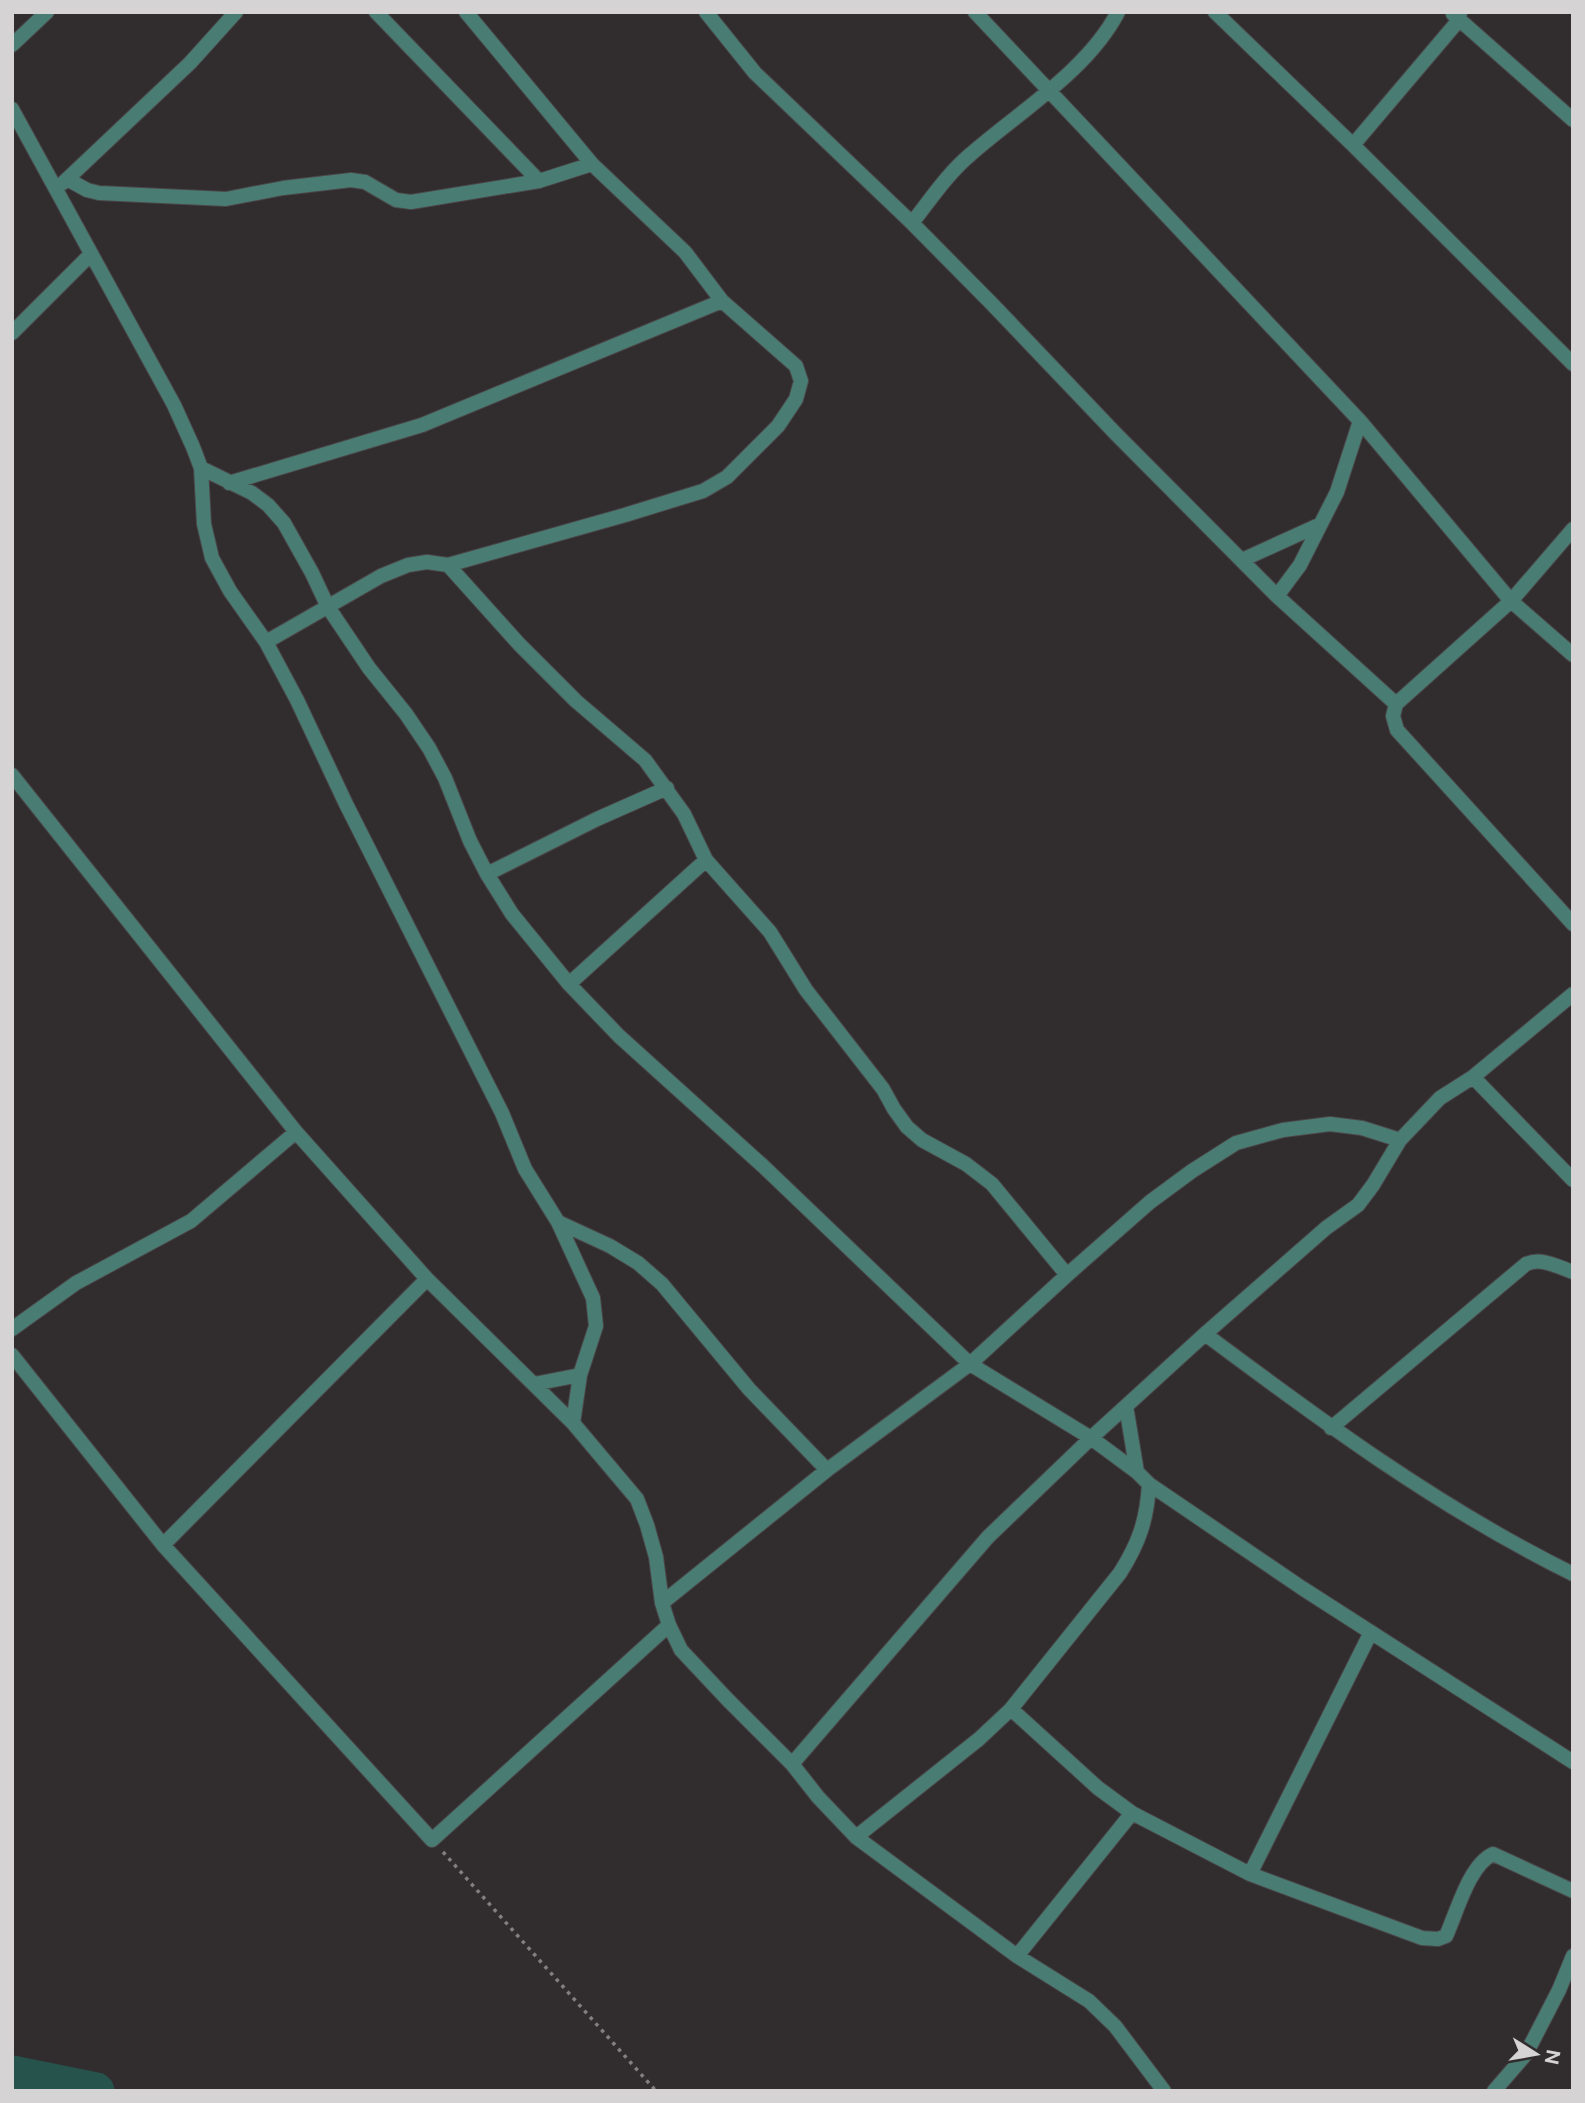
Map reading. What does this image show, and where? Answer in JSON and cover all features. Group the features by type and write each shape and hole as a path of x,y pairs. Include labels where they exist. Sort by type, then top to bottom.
{"street":[{"path":"12,45 47,12"},
{"path":"56,190 190,63 236,12"},
{"path":"376,12 539,181"},
{"path":"266,642 381,576 408,565 427,562 447,565 703,491 727,477 778,426 796,399 801,381 796,366 722,301 685,252 592,164 466,12"},
{"path":"706,12 755,73 912,223 1277,596 1396,704"},
{"path":"975,12 1360,421 1511,601 1573,655"},
{"path":"912,223 969,155 1049,90 1089,52 1118,12"},
{"path":"1219,16 1236,12"},
{"path":"1353,145 1457,15 1573,120"},
{"path":"1219,16 1573,364"},
{"path":"1558,107 1573,102"},
{"path":"12,109 174,405 193,447 201,468 204,524 212,558 230,591 266,642 297,700 346,804 502,1113 525,1169 558,1222 593,1298 596,1326 580,1375 573,1423"},
{"path":"67,179 99,193 226,199 283,188 351,180 365,182 396,200 411,202 539,181 592,164"},
{"path":"12,333 90,254"},
{"path":"229,483 422,425 722,301"},
{"path":"1277,596 1300,565 1337,492 1360,421"},
{"path":"201,468 251,493 268,505 284,523 328,607 369,668 429,747 486,874 512,914 569,984 620,1036 763,1166 970,1364 1091,1438 1149,1483 1302,1588 1573,1762"},
{"path":"1242,560 1321,524"},
{"path":"1573,529 1511,601 1396,704 1393,716 1397,730 1573,924"},
{"path":"447,565 519,644 576,701 645,760 684,814 706,860 770,932 806,990 883,1089 907,1127 922,1139 966,1164 992,1184 1067,1275"},
{"path":"12,775 296,1132 427,1279 573,1423 637,1499 648,1525 656,1557 668,1625 681,1650 792,1764 818,1797 856,1837 1017,1956 1090,2001 1115,2026 1164,2091"},
{"path":"486,874 667,788"},
{"path":"569,984 706,860"},
{"path":"792,1764 988,1537 1205,1334 1326,1228 1358,1205 1400,1140 1440,1098 1473,1077 1573,994"},
{"path":"1473,1077 1573,1181"},
{"path":"662,1603 827,1470 970,1364 1150,1202 1236,1143 1283,1130 1330,1124 1362,1128 1400,1140"},
{"path":"12,1329 76,1283 191,1221 296,1132"},
{"path":"558,1222 610,1246 662,1284 749,1389 827,1470"},
{"path":"1331,1428 1526,1264 1543,1261 1573,1272"},
{"path":"163,1545 427,1279"},
{"path":"1205,1334 1331,1428 1440,1501 1573,1574"},
{"path":"12,1355 163,1545 432,1840 668,1625"},
{"path":"534,1384 580,1375"},
{"path":"1126,1406 1137,1472"},
{"path":"856,1837 1011,1709 1120,1573 1134,1551 1148,1507 1149,1483"},
{"path":"1250,1874 1371,1632"},
{"path":"1011,1709 1098,1788 1132,1813 1250,1874 1422,1938 1438,1939 1446,1936 1472,1875 1484,1858 1493,1854 1573,1891"},
{"path":"1017,1956 1132,1813"},
{"path":"1494,2091 1526,2054 1573,1956"}],"path":[{"path":"432,1840 656,2091"}],"waterway":[{"path":"12,2074 96,2091"}]}
